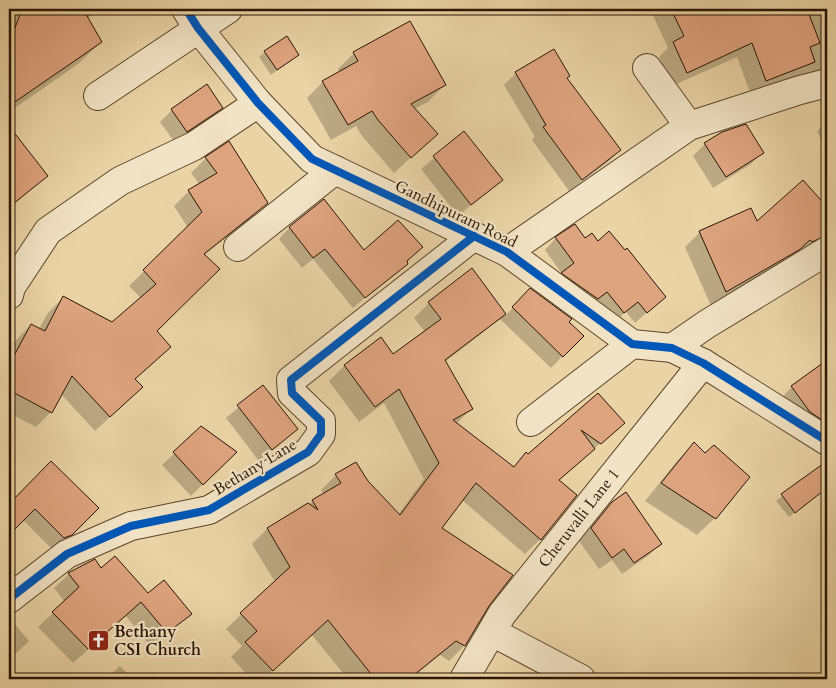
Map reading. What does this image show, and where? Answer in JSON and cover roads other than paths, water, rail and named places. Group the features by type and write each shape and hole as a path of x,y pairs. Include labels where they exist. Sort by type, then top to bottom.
{"street":[{"path":"98,96 192,19 228,9"},
{"name":"Gandhipuram Road","path":"192,19 258,103 312,159 507,252 632,344"},
{"path":"647,68 689,126"},
{"path":"507,252 689,126 827,83"},
{"path":"9,295 11,287 48,231 120,181 194,146 258,103"},
{"path":"238,246 335,170"},
{"name":"Bethany Lane","path":"9,599 67,554 131,526 209,510 308,452 321,434 321,421 292,392 291,380 474,236"},
{"path":"672,348 707,324 827,251"},
{"path":"531,422 632,344 672,348 702,363 827,441"},
{"name":"Cheruvalli Lane 1","path":"464,679 508,607 702,363"},
{"path":"492,632 582,679"}],"place":[{"name":"Bethany CSI Church","path":"98,641"}]}
